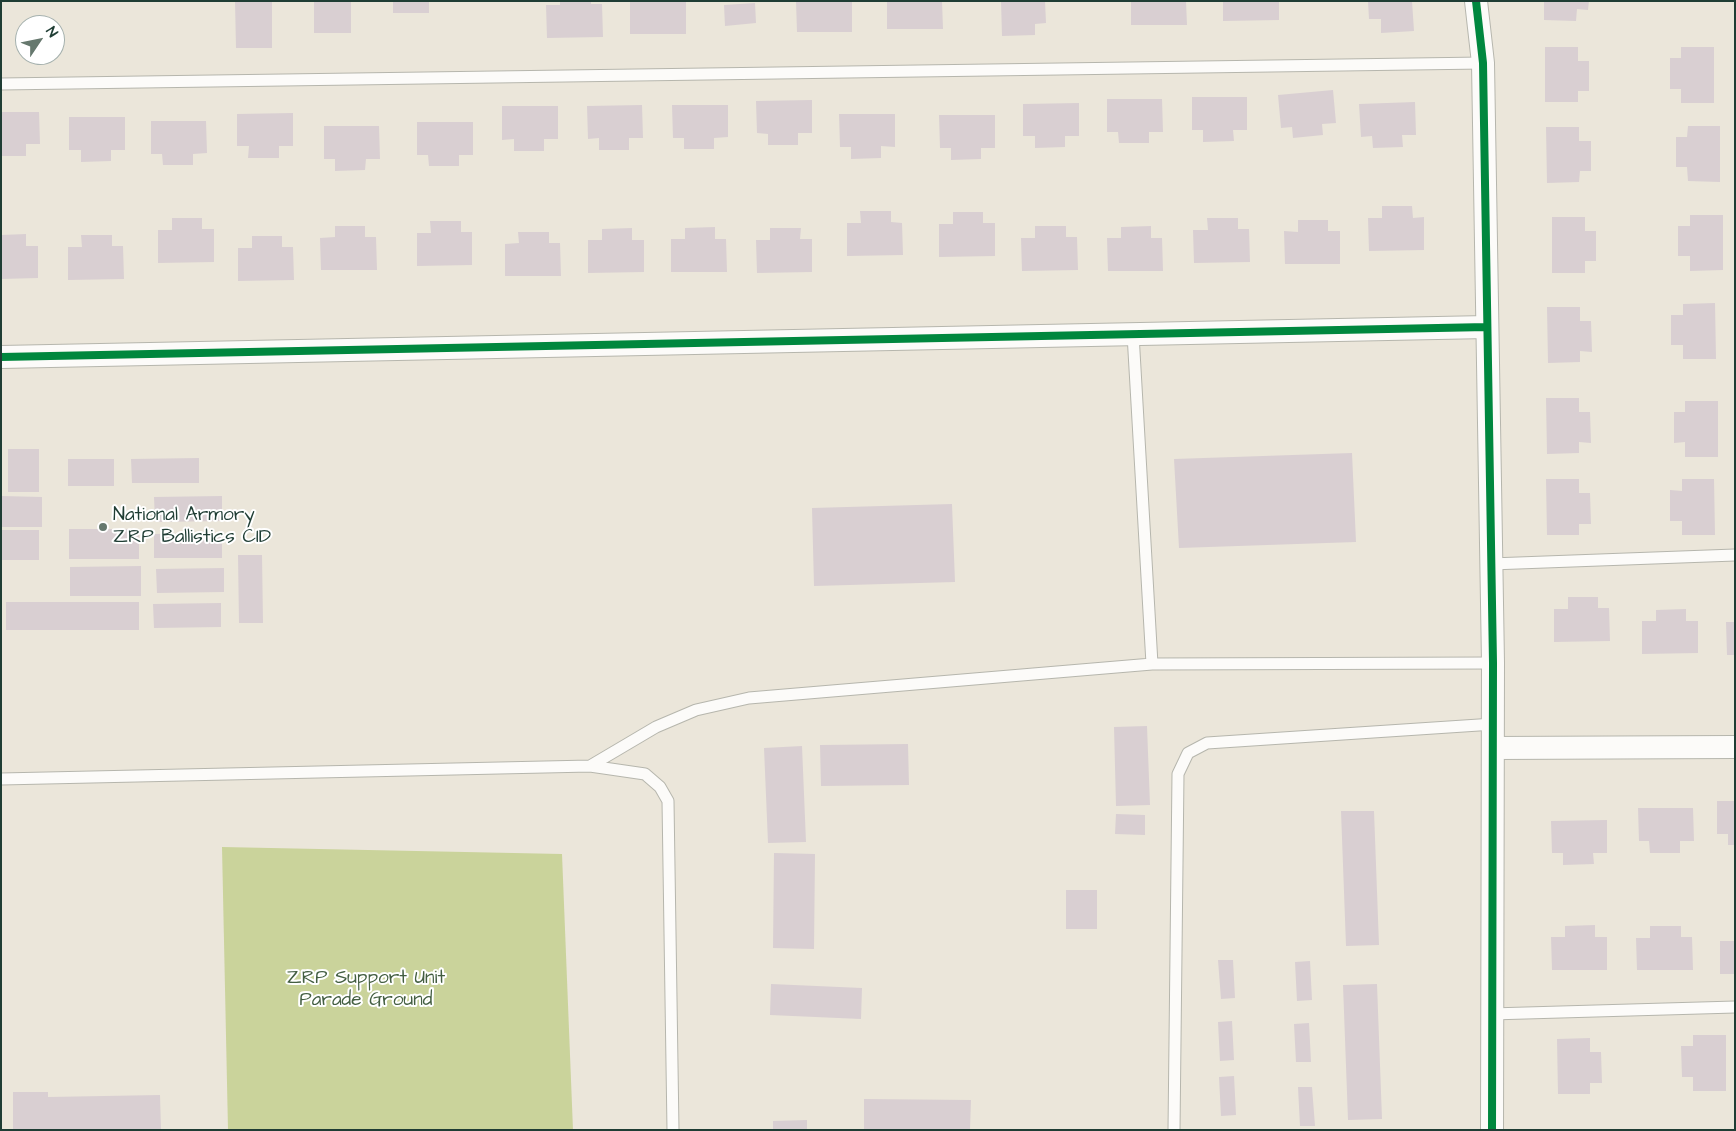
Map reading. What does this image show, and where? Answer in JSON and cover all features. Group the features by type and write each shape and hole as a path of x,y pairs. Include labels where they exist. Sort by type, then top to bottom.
{"street":[{"path":"1476,1 1483,63 1494,724 1491,1014 1492,1130"},
{"path":"1,357 1487,327"},
{"path":"1494,748 1735,747"}],"lane":[{"path":"1,84 1483,63"},
{"path":"1133,334 1152,664"},
{"path":"1491,564 1735,556"},
{"path":"590,766 656,727 696,710 749,698 1152,664 1493,663"},
{"path":"1174,1130 1178,774 1188,753 1207,743 1494,724"},
{"path":"1,778 590,766 645,774 660,787 668,801 673,1130"},
{"path":"1491,1014 1735,1008"}],"green space":[{"name":"ZRP Support Unit Parade Ground","path":"222,847 562,854 573,1130 228,1130"}],"building":[{"path":"235,1 272,1 272,48 236,48"},
{"path":"314,1 351,1 351,33 314,33"},
{"path":"393,1 429,1 429,13 393,13"},
{"path":"560,1 591,1 591,4 602,4 603,37 547,38 546,5 560,5"},
{"path":"630,1 686,1 686,34 630,34"},
{"path":"796,1 852,1 852,32 797,32"},
{"path":"887,1 942,1 943,29 887,29"},
{"path":"1001,1 1045,1 1046,23 1035,24 1035,35 1002,36"},
{"path":"1131,1 1186,1 1187,25 1131,25"},
{"path":"1223,1 1279,1 1279,20 1223,21"},
{"path":"1368,1 1412,1 1414,31 1381,33 1381,19 1369,19"},
{"path":"1544,1 1589,1 1588,10 1577,9 1576,21 1544,20"},
{"path":"755,3 756,23 725,26 724,5"},
{"path":"1545,47 1578,47 1578,61 1589,61 1589,91 1578,91 1578,102 1545,102"},
{"path":"1681,47 1714,47 1714,103 1681,103 1681,89 1670,89 1670,58 1681,58"},
{"path":"1333,90 1336,123 1322,124 1323,135 1293,138 1292,127 1281,128 1278,95"},
{"path":"1192,97 1247,97 1247,130 1233,130 1234,141 1203,142 1203,130 1192,130"},
{"path":"1107,99 1162,99 1163,132 1149,132 1149,143 1119,143 1118,132 1107,132"},
{"path":"812,100 812,133 798,133 798,145 768,145 768,134 757,133 756,101"},
{"path":"1415,102 1416,135 1402,135 1403,147 1373,148 1372,136 1361,137 1359,104"},
{"path":"1079,103 1079,136 1065,136 1065,147 1035,148 1035,136 1023,136 1023,104"},
{"path":"642,105 643,138 629,138 629,150 599,150 599,138 588,139 587,106"},
{"path":"672,105 728,105 728,137 714,138 714,149 684,149 684,138 673,138"},
{"path":"502,106 558,106 558,139 544,139 544,151 514,151 514,139 502,140"},
{"path":"1,112 39,112 40,144 26,144 26,156 1,156"},
{"path":"293,113 293,146 279,146 279,158 248,158 249,146 237,146 237,114"},
{"path":"839,114 895,114 895,147 881,146 881,158 851,159 851,147 840,147"},
{"path":"939,115 995,115 995,148 981,148 981,159 951,160 951,148 940,148"},
{"path":"69,117 125,117 125,150 111,150 111,161 81,162 81,150 69,150"},
{"path":"151,121 206,121 207,153 193,154 193,165 163,165 162,154 151,154"},
{"path":"417,122 473,122 473,155 459,155 459,166 429,166 428,155 417,155"},
{"path":"324,126 379,126 380,159 366,159 365,170 335,171 335,159 324,159"},
{"path":"1688,126 1720,126 1720,182 1688,181 1687,167 1676,167 1676,137 1687,137"},
{"path":"1546,127 1579,127 1579,141 1591,141 1591,171 1580,171 1579,182 1547,183"},
{"path":"1382,206 1412,206 1413,218 1424,217 1424,250 1369,251 1368,218 1382,218"},
{"path":"860,211 891,211 891,222 902,223 903,255 847,256 847,223 861,223"},
{"path":"953,212 983,212 983,223 995,223 995,256 939,257 939,224 953,224"},
{"path":"1690,215 1723,215 1723,270 1690,271 1690,256 1678,256 1678,226 1690,226"},
{"path":"1552,217 1585,217 1585,231 1596,231 1596,261 1585,261 1585,273 1552,273"},
{"path":"172,218 202,218 202,229 214,229 214,262 158,263 158,230 172,230"},
{"path":"1207,218 1238,218 1238,229 1249,229 1250,262 1194,263 1193,230 1208,230"},
{"path":"1298,220 1328,220 1328,231 1340,231 1340,264 1285,264 1284,231 1298,232"},
{"path":"430,221 461,221 461,232 472,232 472,265 417,266 417,233 431,233"},
{"path":"335,226 365,226 365,237 376,237 377,270 321,270 320,238 335,237"},
{"path":"1035,226 1066,226 1066,237 1077,237 1078,270 1022,271 1021,238 1035,238"},
{"path":"1151,226 1151,238 1162,238 1163,271 1108,271 1107,238 1121,238 1121,227"},
{"path":"715,227 715,239 726,239 727,272 671,272 671,239 685,239 685,228"},
{"path":"632,228 632,240 644,240 644,272 588,273 588,240 602,240 602,229"},
{"path":"770,228 801,228 800,239 812,239 812,272 757,273 756,240 770,240"},
{"path":"518,232 549,232 549,243 560,243 561,276 505,276 505,244 519,243"},
{"path":"26,234 26,246 38,246 38,278 1,279 1,235"},
{"path":"81,235 112,235 112,246 123,246 124,279 68,280 68,247 82,247"},
{"path":"252,236 282,236 282,247 293,247 294,280 238,281 238,248 252,248"},
{"path":"1715,303 1716,359 1683,359 1683,345 1671,345 1671,315 1683,315 1683,304"},
{"path":"1547,307 1580,307 1580,321 1591,321 1592,352 1580,351 1580,362 1548,363"},
{"path":"1546,398 1579,398 1579,412 1590,412 1591,443 1579,442 1579,453 1547,454"},
{"path":"1685,401 1718,401 1718,457 1685,457 1685,442 1674,443 1674,412 1685,412"},
{"path":"8,449 39,449 39,492 8,492"},
{"path":"1352,453 1356,542 1179,548 1174,459"},
{"path":"199,458 199,483 132,483 131,459"},
{"path":"68,459 114,459 114,486 68,486"},
{"path":"1546,479 1579,479 1579,493 1590,493 1591,524 1579,524 1579,535 1547,535"},
{"path":"1682,479 1714,479 1715,535 1682,535 1682,521 1670,521 1670,490 1682,491"},
{"path":"1,496 42,497 42,527 1,527"},
{"path":"222,496 222,521 155,522 154,497"},
{"path":"952,504 955,582 814,586 812,508"},
{"path":"69,529 139,529 139,559 69,559"},
{"path":"1,530 39,530 39,560 1,560"},
{"path":"222,533 222,558 154,558 154,534"},
{"path":"238,555 262,555 263,623 239,623"},
{"path":"141,566 141,596 70,596 70,567"},
{"path":"224,568 224,592 157,593 156,569"},
{"path":"1568,597 1598,597 1598,608 1609,608 1610,641 1554,642 1554,609 1568,609"},
{"path":"6,602 139,602 139,630 6,630"},
{"path":"221,603 221,627 154,628 153,604"},
{"path":"1686,609 1686,621 1698,621 1698,653 1642,654 1642,621 1656,621 1656,610"},
{"path":"1726,622 1735,622 1735,655 1727,655"},
{"path":"1147,726 1150,805 1116,806 1114,727"},
{"path":"908,744 909,785 821,786 820,745"},
{"path":"802,746 806,842 768,843 764,748"},
{"path":"1717,801 1735,801 1735,845 1728,845 1728,834 1717,834"},
{"path":"1638,808 1693,808 1694,841 1680,841 1680,853 1650,853 1649,841 1639,841"},
{"path":"1341,811 1374,811 1379,945 1346,946"},
{"path":"1116,814 1145,815 1145,835 1115,834"},
{"path":"1607,820 1607,853 1593,853 1594,864 1563,865 1563,853 1552,853 1551,821"},
{"path":"774,853 815,854 814,949 773,948"},
{"path":"1066,890 1097,890 1097,929 1066,929"},
{"path":"1595,925 1595,937 1607,937 1607,970 1552,970 1551,937 1565,937 1565,926"},
{"path":"1650,926 1681,926 1681,937 1692,937 1693,970 1637,970 1636,938 1650,938"},
{"path":"1720,941 1735,941 1735,974 1720,974"},
{"path":"1218,960 1233,960 1235,998 1221,999"},
{"path":"1310,961 1312,1000 1297,1001 1295,962"},
{"path":"771,984 862,988 861,1019 770,1015"},
{"path":"1377,984 1382,1119 1348,1120 1343,985"},
{"path":"1232,1021 1234,1060 1220,1061 1218,1022"},
{"path":"1309,1023 1311,1062 1296,1062 1294,1024"},
{"path":"1693,1035 1726,1035 1726,1091 1693,1091 1693,1077 1682,1077 1681,1046 1693,1046"},
{"path":"1590,1038 1590,1052 1601,1052 1602,1083 1590,1083 1590,1094 1558,1094 1557,1039"},
{"path":"1234,1076 1236,1115 1221,1116 1219,1077"},
{"path":"1298,1087 1312,1087 1315,1126 1300,1126"},
{"path":"13,1092 48,1092 48,1097 160,1095 161,1129 13,1130"},
{"path":"864,1099 971,1100 970,1130 864,1130"},
{"path":"807,1120 807,1130 773,1130 773,1121"}],"cycle path":[{"path":"1476,1 1483,63 1493,663 1492,1130"},
{"path":"1,357 1487,327"}],"place":[{"name":"National Armory ZRP Ballistics CID","path":"103,527"}]}
